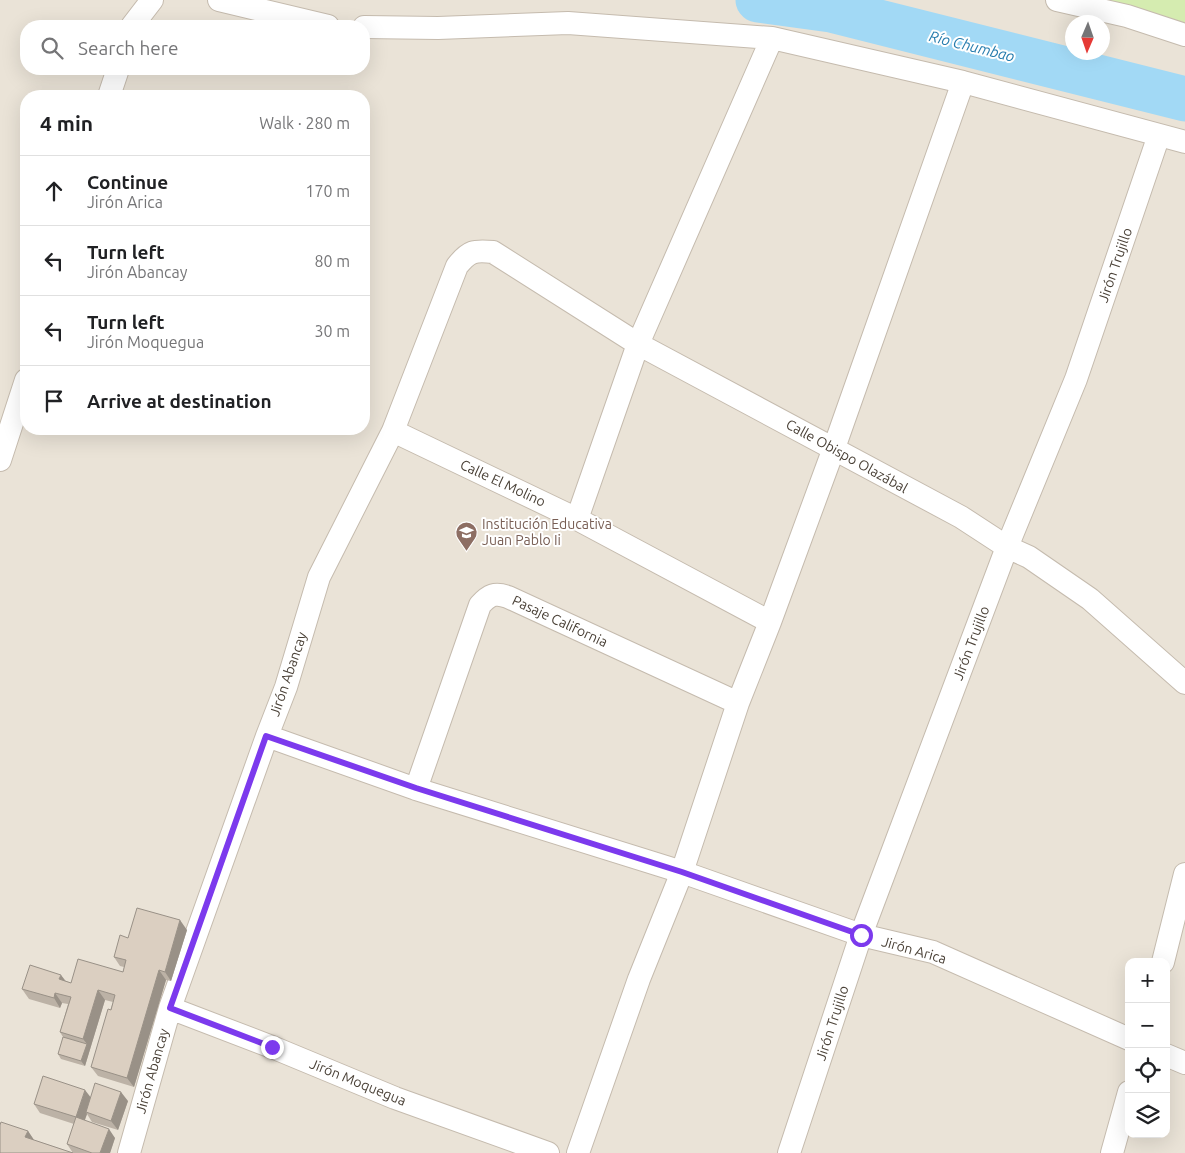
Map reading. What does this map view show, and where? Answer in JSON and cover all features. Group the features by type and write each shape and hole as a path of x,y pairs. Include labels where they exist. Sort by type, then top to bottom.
{"street":[{"path":"137,20 152,0"},
{"path":"219,0 303,20"},
{"path":"1056,0 1127,16 1185,35"},
{"path":"370,27 438,28 568,23 772,38 962,82 1185,142"},
{"path":"577,518 638,344 772,38"},
{"path":"111,90 116,75"},
{"path":"578,1153 639,979 682,872 738,703 834,448 962,82"},
{"name":"Jirón Trujillo","path":"789,1153 861,935 1007,547 1076,379 1159,135"},
{"name":"Jirón Abancay","path":"129,1153 170,1008 266,736 286,687 320,577 393,431 457,266 466,254 479,250 493,252"},
{"name":"Calle Obispo Olazábal","path":"493,252 638,344 962,517 1007,547 1029,557 1090,598 1185,683"},
{"path":"0,460 20,398"},
{"name":"Calle El Molino","path":"393,431 577,518 770,622"},
{"name":"Pasaje California","path":"416,788 480,604 493,594 508,597 738,703"},
{"name":"Jirón Arica","path":"266,736 416,788 682,872 861,935 933,952 1125,1037"},
{"path":"1164,958 1185,874"},
{"name":"Jirón Moquegua","path":"170,1008 272,1047 395,1098 548,1153"},
{"path":"1170,1057 1185,1063"},
{"path":"1112,1153 1129,1093"}],"shaded area":[{"path":"0,0 1185,0 1185,1153 0,1153"}],"green space":[{"path":"1078,0 1185,0 1185,30"}],"building":[{"path":"137,908 180,920 165,972 159,970 127,1078 91,1067 108,1009 111,1010 115,995 98,990 83,1039 60,1032 71,997 55,993 54,998 22,989 30,965 61,975 59,979 71,983 78,959 123,972 126,960 114,957 120,935 128,938"},
{"path":"63,1037 87,1044 81,1061 58,1054"},
{"path":"43,1076 85,1090 76,1117 34,1104"},
{"path":"95,1083 121,1092 111,1121 86,1112"},
{"path":"76,1117 109,1129 100,1153 92,1153 67,1144"},
{"path":"1,1122 28,1131 25,1137 73,1153 0,1153"}],"waterway":[{"name":"Río Chumbao","path":"758,0 831,10 1185,99"}],"place":[{"name":"Institución Educativa Juan Pablo Ii","path":"466,551"}],"route":[{"path":"272,1047 170,1008 266,736 416,788 682,872 861,935"}]}
